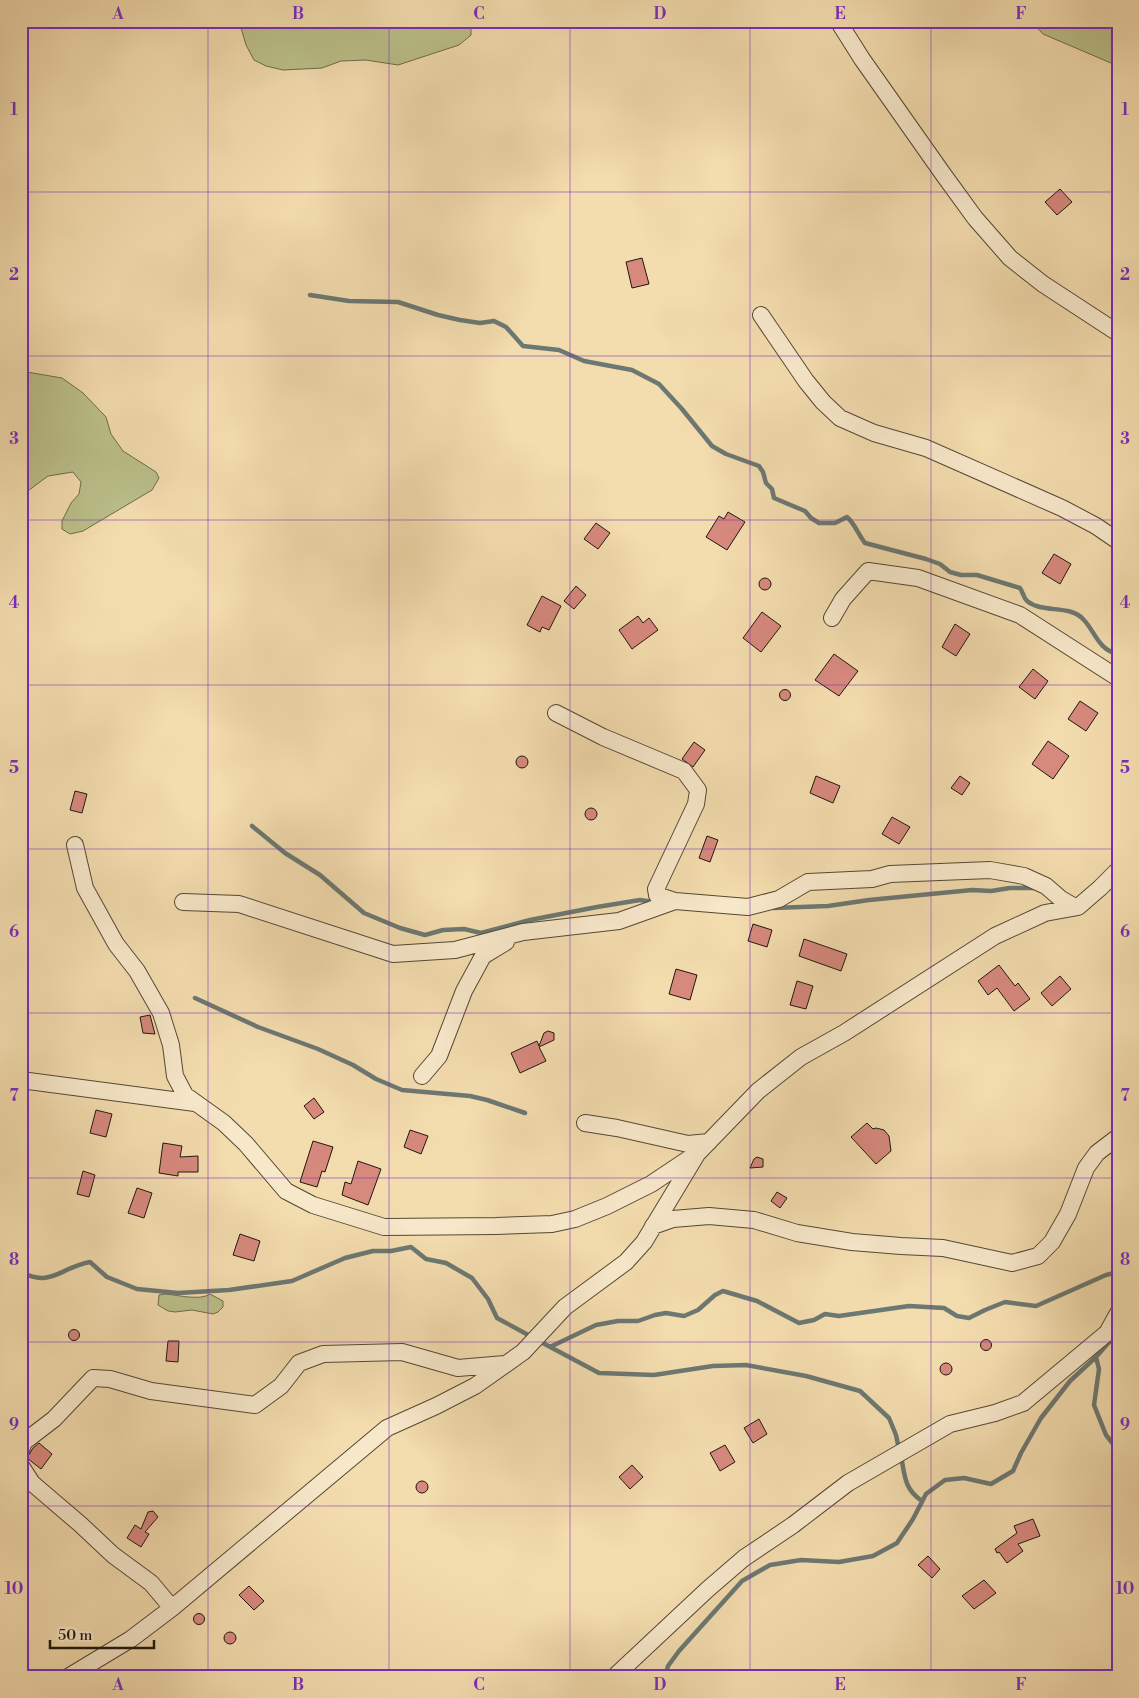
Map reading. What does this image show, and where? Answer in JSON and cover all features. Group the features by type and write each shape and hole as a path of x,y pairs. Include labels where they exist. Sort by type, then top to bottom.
{"street":[{"path":"838,21 862,59 959,196 975,218 1010,258 1043,284 1118,332"},
{"path":"761,315 806,381 823,402 840,418 874,433 926,448 1062,508 1096,526 1118,541"},
{"path":"832,618 844,599 868,571 918,578 1020,615 1118,678"},
{"path":"556,713 603,736 684,771 698,790 696,804 656,889 657,895 675,900 748,907 779,899 808,882 872,879 890,874 990,870 1024,876 1046,886 1061,899 1075,907"},
{"path":"75,845 85,888 116,944 137,971 161,1013 171,1045 175,1076 185,1095 224,1123 246,1144 286,1191 313,1205 384,1227 552,1224 575,1219 607,1206 651,1184 697,1154 758,1091 801,1057 844,1034 994,936 1046,912 1075,907 1100,888 1118,870"},
{"path":"183,902 239,904 393,954 455,950 523,932 619,921 675,900"},
{"path":"422,1076 439,1056 464,991 483,956 523,932"},
{"path":"21,1080 195,1103"},
{"path":"585,1123 618,1128 688,1144 709,1142"},
{"path":"653,1226 673,1219 709,1216 754,1220 796,1233 852,1242 943,1248 1012,1263 1038,1256 1052,1242 1068,1214 1086,1168 1097,1153 1118,1137"},
{"path":"68,1677 131,1639 172,1608 387,1428 475,1386 523,1352 565,1307 626,1262 644,1242 697,1154"},
{"path":"614,1677 744,1558 848,1483 950,1424 995,1413 1023,1403 1107,1332 1118,1313"},
{"path":"21,1450 24,1442 54,1419 93,1378 110,1379 151,1391 255,1405 281,1386 299,1362 323,1354 402,1352 458,1368 505,1364"},
{"path":"21,1466 32,1483 80,1524 113,1556 151,1583 172,1608"}],"green space":[{"path":"239,21 468,21 471,24 471,35 459,45 398,65 366,60 341,61 322,68 283,70 266,66 254,60 246,45"},
{"path":"1031,21 1118,21 1118,66 1043,34"},
{"path":"21,371 62,378 83,393 106,417 111,434 123,451 156,472 159,478 152,490 83,531 70,534 62,529 62,521 71,503 79,494 81,482 73,472 48,476 21,496"},
{"path":"210,1294 223,1301 223,1307 213,1314 192,1310 168,1311 158,1305 159,1295 201,1297"}],"building":[{"path":"1060,189 1072,202 1057,215 1045,202"},
{"path":"642,258 649,284 632,288 626,262"},
{"path":"728,512 745,522 727,550 706,537 719,516 724,519"},
{"path":"596,523 610,533 598,549 584,539"},
{"path":"1054,554 1071,564 1060,584 1042,573"},
{"path":"765,578 771,584 765,590 759,584"},
{"path":"576,586 586,595 574,609 564,601"},
{"path":"542,596 561,606 549,630 542,627 540,632 527,625"},
{"path":"762,612 781,626 761,652 743,638"},
{"path":"638,616 643,623 649,618 658,630 632,649 619,630"},
{"path":"955,624 970,634 956,656 942,647"},
{"path":"834,654 858,671 839,696 815,680"},
{"path":"1033,669 1048,681 1035,699 1019,687"},
{"path":"785,689 791,695 785,701 779,695"},
{"path":"1080,701 1098,713 1086,731 1068,719"},
{"path":"1048,741 1069,756 1053,779 1032,764"},
{"path":"694,742 705,750 693,767 682,759"},
{"path":"522,756 528,762 522,768 516,762"},
{"path":"816,776 840,786 833,803 810,793"},
{"path":"960,776 970,783 962,795 951,788"},
{"path":"75,791 87,794 82,813 70,810"},
{"path":"591,808 597,814 591,820 585,814"},
{"path":"892,817 910,827 899,844 882,834"},
{"path":"707,836 718,840 710,862 699,858"},
{"path":"753,924 772,930 767,947 748,941"},
{"path":"804,939 847,954 841,971 799,956"},
{"path":"999,965 1015,986 1018,983 1030,999 1014,1011 997,988 988,995 978,981"},
{"path":"676,969 697,975 690,1000 669,994"},
{"path":"1060,976 1071,989 1052,1006 1041,993"},
{"path":"797,981 813,986 806,1009 790,1005"},
{"path":"150,1015 155,1034 143,1033 140,1017"},
{"path":"548,1031 554,1033 554,1040 539,1047 546,1061 520,1073 511,1053 537,1041 539,1046 544,1033"},
{"path":"314,1098 324,1112 314,1119 304,1106"},
{"path":"96,1110 112,1114 106,1137 90,1133"},
{"path":"867,1123 873,1129 884,1130 889,1136 891,1151 876,1164 851,1137"},
{"path":"410,1130 428,1136 421,1154 404,1147"},
{"path":"313,1141 333,1147 325,1172 322,1171 317,1187 300,1182"},
{"path":"163,1143 182,1146 180,1157 198,1156 198,1172 178,1172 178,1176 159,1173"},
{"path":"757,1157 763,1159 763,1167 750,1168 754,1159"},
{"path":"358,1161 381,1169 368,1205 342,1195 345,1182 351,1184"},
{"path":"83,1171 95,1175 89,1197 77,1194"},
{"path":"137,1188 152,1193 144,1218 128,1213"},
{"path":"777,1192 787,1198 780,1208 771,1201"},
{"path":"240,1234 260,1241 254,1261 233,1255"},
{"path":"74,1329 80,1335 74,1341 68,1335"},
{"path":"986,1339 992,1345 986,1351 980,1345"},
{"path":"168,1341 179,1341 178,1362 166,1361"},
{"path":"946,1363 952,1369 946,1375 940,1369"},
{"path":"759,1419 767,1434 753,1443 744,1428"},
{"path":"39,1443 52,1454 41,1469 27,1458 33,1448"},
{"path":"725,1445 735,1462 720,1471 710,1453"},
{"path":"632,1465 643,1477 630,1489 619,1477"},
{"path":"422,1481 428,1487 422,1493 416,1487"},
{"path":"153,1511 158,1517 145,1532 149,1534 141,1547 127,1538 135,1525 141,1529 148,1512"},
{"path":"1033,1519 1040,1536 1018,1544 1023,1551 1007,1563 995,1549 1017,1533 1014,1526"},
{"path":"928,1556 940,1569 932,1578 918,1565"},
{"path":"984,1580 996,1593 974,1609 962,1596"},
{"path":"249,1586 264,1601 254,1610 239,1595"},
{"path":"199,1613 205,1619 199,1625 193,1619"},
{"path":"230,1632 236,1638 230,1644 224,1638"}],"waterway":[{"path":"310,295 349,301 398,302 460,320 480,323 494,321 506,327 523,346 559,350 584,361 632,370 659,384 712,446 726,454 759,466 766,483 772,489 774,498 805,511 819,523 835,523 847,517 865,543 926,559 940,564 950,572 961,575 977,575 1020,588 1027,601 1033,605 1077,614 1106,649 1118,654"},
{"path":"252,826 285,853 320,875 364,913 400,928 425,935 443,930 464,929 481,933 530,920 597,907 640,900 654,902"},
{"path":"774,908 828,906 972,890 991,891 1010,888 1034,888"},
{"path":"195,998 258,1027 318,1049 353,1065 376,1079 402,1090 470,1096 525,1113"},
{"path":"21,1272 40,1278 48,1277 90,1262 107,1277 137,1289 178,1293 229,1290 292,1281 345,1258 373,1251 391,1251 411,1247 426,1259 446,1263 472,1278 488,1299 497,1318 532,1337"},
{"path":"550,1347 596,1325 618,1321 638,1321 666,1313 684,1316 698,1310 715,1295 723,1291 757,1301 799,1323 814,1320 825,1314 839,1316 909,1306 944,1308 957,1316 969,1318 1005,1302 1036,1306 1106,1275 1118,1272"},
{"path":"665,1677 668,1666 679,1651 742,1581 770,1565 801,1560 839,1562 873,1556 897,1543 913,1519 926,1494 945,1480 964,1478 991,1484 1013,1471 1041,1418 1070,1381 1096,1357 1118,1332"},
{"path":"539,1341 599,1373 654,1375 713,1366 746,1365 806,1376 860,1391 889,1418 899,1449"},
{"path":"1096,1357 1099,1369 1094,1405 1106,1435 1118,1450"},
{"path":"901,1456 908,1487 922,1501"}]}
